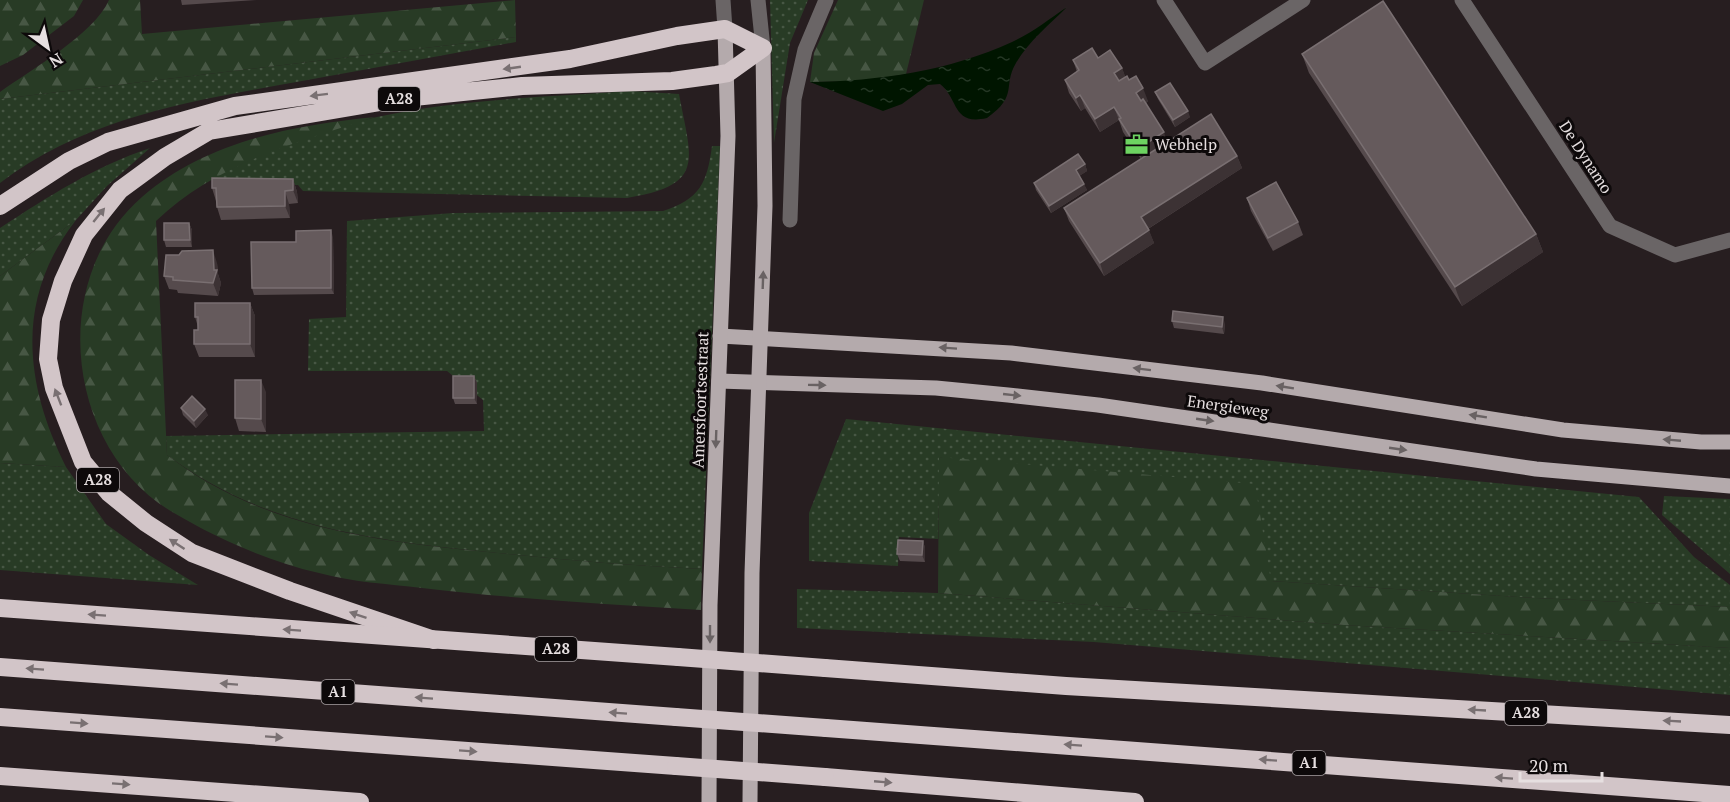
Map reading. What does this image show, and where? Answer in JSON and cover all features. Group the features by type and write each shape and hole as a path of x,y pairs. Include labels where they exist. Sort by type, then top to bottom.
{"highway":[{"path":"725,29 763,48"},
{"name":"A28","path":"0,206 69,160 108,142 235,106 570,59 677,36 725,29"},
{"name":"A28","path":"434,640 290,591 192,553 146,523 109,493 83,462 54,388 48,359 51,320 63,281 84,235 120,190 165,157 209,131 404,98 522,86 672,81 728,73 763,48"},
{"name":"A28","path":"0,608 1077,687 1730,725"},
{"name":"A1","path":"0,667 1730,795"},
{"path":"0,717 1135,802"},
{"path":"0,776 360,802"}],"main road":[{"name":"Amersfoortsestraat","path":"709,802 711,605 728,73 725,29"},
{"path":"750,802 752,573 765,206 763,48"},
{"name":"Energieweg","path":"720,336 1011,353 1262,383 1563,430 1701,442 1730,442"},
{"name":"Energieweg","path":"718,381 936,388 1008,394 1110,406 1536,469 1730,486"}],"street":[{"name":"Amersfoortsestraat","path":"723,0 725,29"},
{"path":"758,0 763,48"},
{"path":"790,220 794,99 805,50 826,0"},
{"path":"1164,0 1205,63 1303,0"},
{"name":"De Dynamo","path":"1462,0 1610,226 1675,255 1730,240"}],"green space":[{"path":"0,0 83,0 74,16 23,55 0,66"},
{"path":"109,0 140,0 142,34 515,0 516,37 0,99 0,92 76,38 101,13"},
{"path":"770,0 808,0 790,43 774,143"},
{"path":"838,0 924,0 906,74 864,81 810,82 814,53"},
{"path":"516,37 516,42 223,96 145,114 69,141 34,160 0,183 0,99"},
{"path":"631,91 679,94 689,152 688,166 682,177 671,186 653,193 627,198 303,191 298,185 216,187 214,177 252,159 315,134 377,117 471,102"},
{"path":"375,117 288,146 231,169 179,201 156,221 167,455 204,480 243,500 283,516 367,537 454,549 600,563 702,569 701,610 457,592 357,581 300,568 244,548 174,513 138,485 110,449 91,408 82,363 81,317 91,273 111,232 142,197 193,162 251,139 282,131"},
{"path":"712,146 720,146 702,569 524,556 367,536 284,515 244,500 205,480 167,455 166,436 484,431 483,400 447,371 308,371 309,319 346,317 347,221 453,213 663,211 686,201 700,188"},
{"path":"150,148 107,186 76,220 0,276 0,228 91,173"},
{"path":"76,220 56,250 43,280 35,310 32,341 41,404 66,467 0,463 0,276"},
{"path":"846,419 1639,497 1694,557 1730,585 1730,607 1535,598 1271,581 940,457 938,539 899,537 898,566 809,561 809,513"},
{"path":"939,457 1255,484 1271,581 1535,598 1730,607 1730,648 1344,625 938,593"},
{"path":"0,463 66,467 106,524 149,555 198,585 0,570"},
{"path":"1664,496 1730,499 1730,574 1662,515"},
{"path":"797,589 938,593 1344,625 1730,648 1730,695 1094,642 797,628"}],"water":[{"path":"1067,7 1021,55 1012,71 1007,97 987,118 976,119 962,115 940,84 928,85 902,104 883,111 810,82 888,77 964,60 1019,38"}],"building":[{"path":"1383,1 1536,234 1455,287 1302,54"},
{"path":"1092,48 1098,58 1110,50 1122,68 1114,73 1119,81 1127,76 1129,80 1136,76 1143,88 1136,93 1141,101 1143,99 1164,132 1138,149 1114,107 1095,119 1080,95 1076,98 1065,80 1079,70 1073,60"},
{"path":"1170,83 1188,111 1173,120 1155,92"},
{"path":"1211,114 1237,156 1141,217 1149,230 1100,263 1064,208"},
{"path":"1078,154 1085,164 1076,170 1084,184 1049,206 1034,183"},
{"path":"212,178 293,179 293,190 285,191 285,206 217,207 216,188 212,188"},
{"path":"1276,182 1298,222 1268,238 1247,198"},
{"path":"164,223 189,223 190,240 164,240"},
{"path":"331,230 331,288 252,288 251,242 296,242 296,231"},
{"path":"213,250 214,270 217,270 213,283 173,280 173,277 164,276 166,255 179,255 182,251"},
{"path":"195,303 250,303 250,344 194,344 194,330 198,330"},
{"path":"1173,311 1223,317 1222,327 1172,321"},
{"path":"453,376 474,376 474,398 453,398"},
{"path":"235,380 261,380 261,419 235,418"},
{"path":"192,396 205,409 194,421 181,408"},
{"path":"898,540 923,541 922,555 897,554"}],"place":[{"name":"Webhelp","path":"1137,144"}]}
